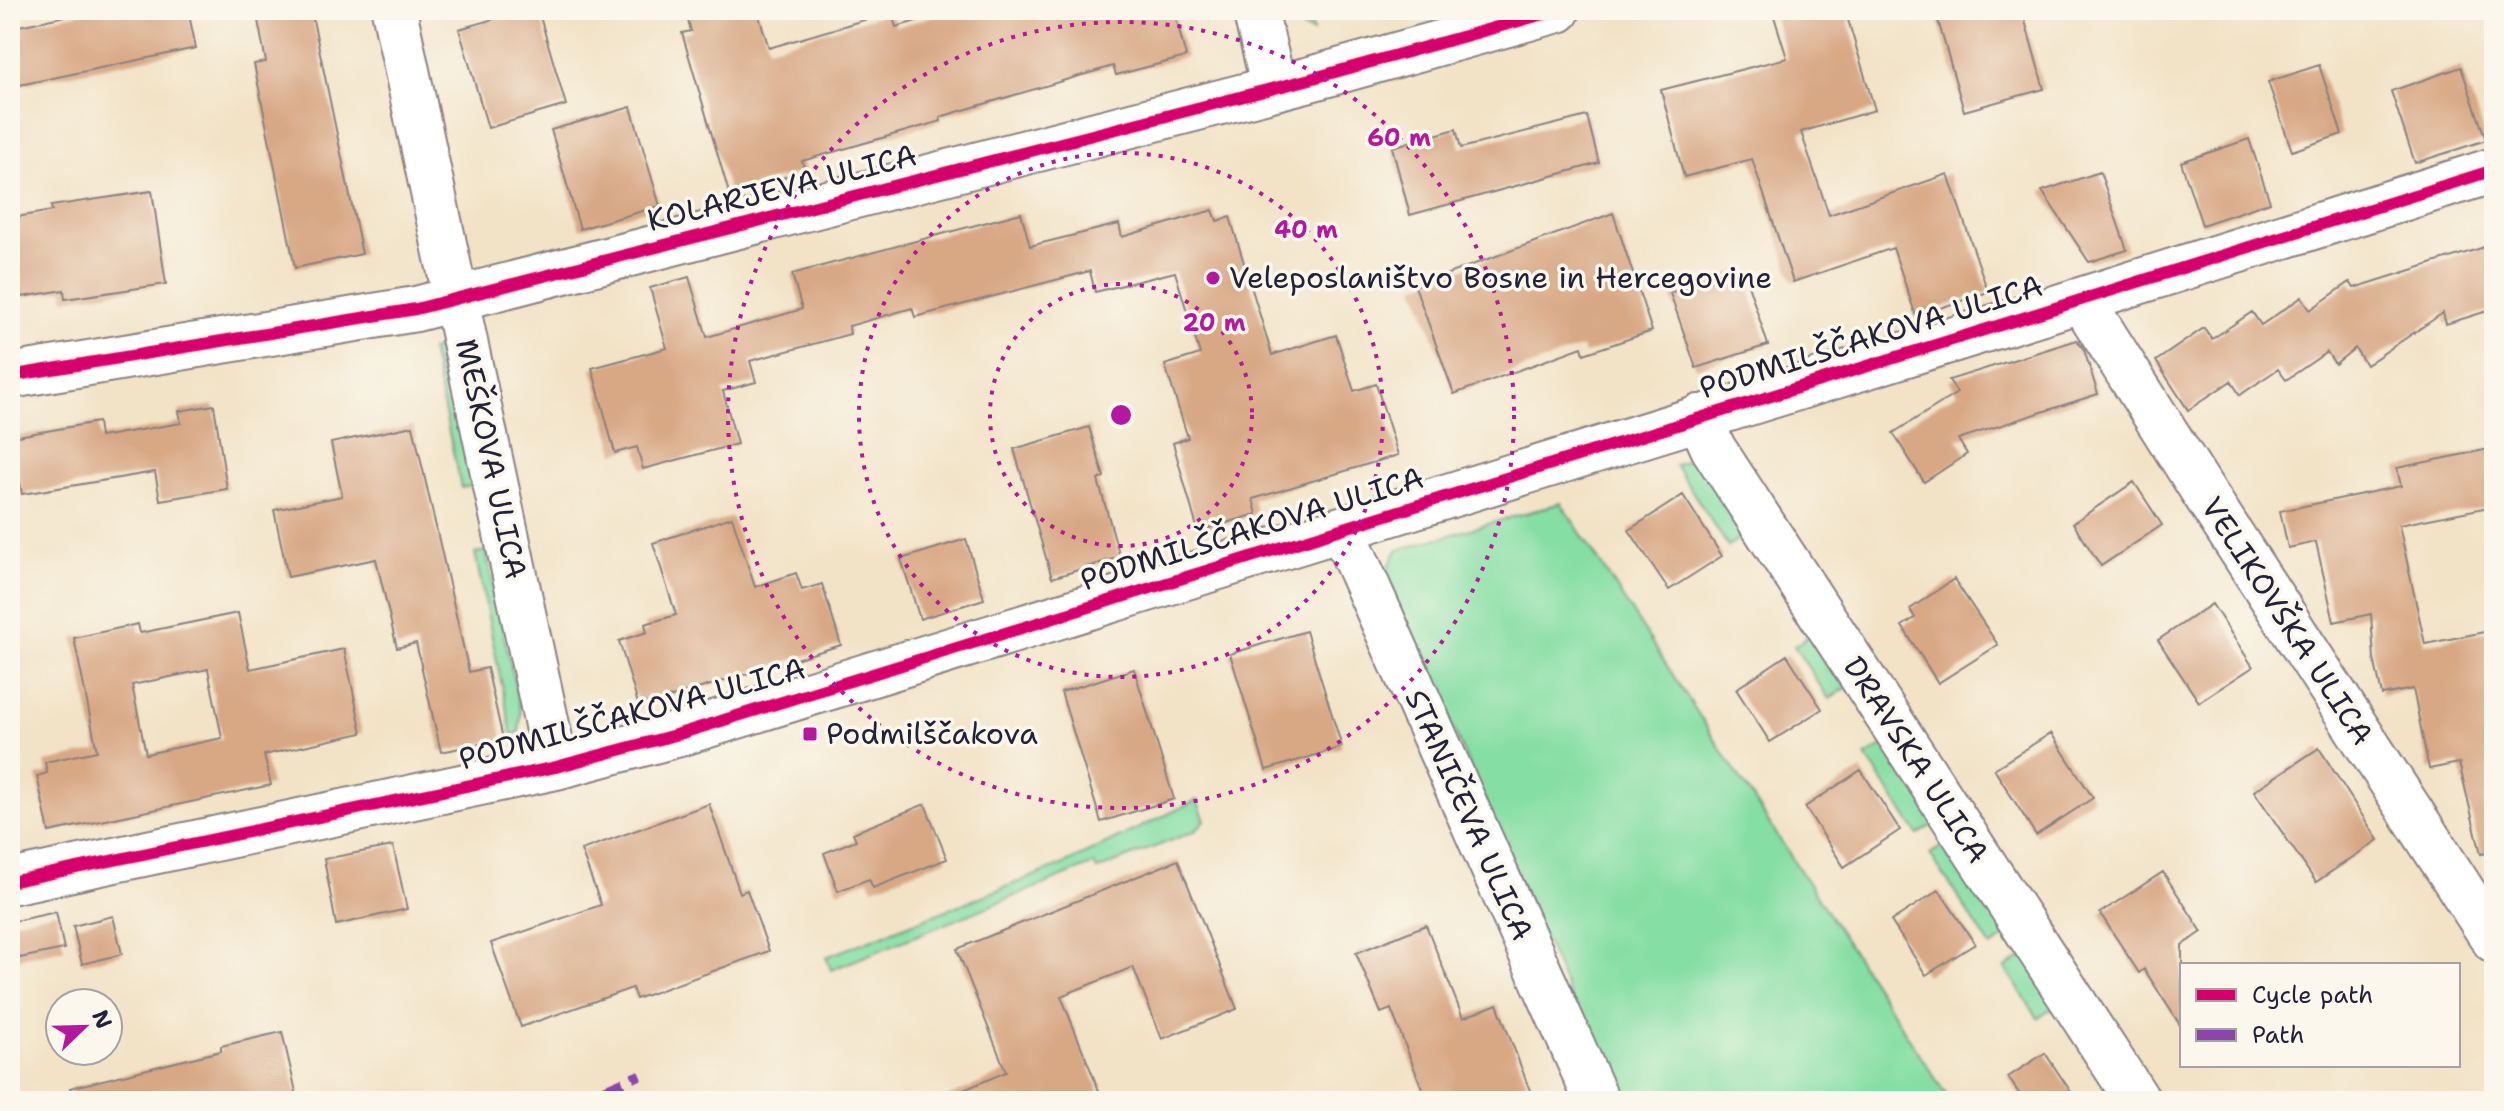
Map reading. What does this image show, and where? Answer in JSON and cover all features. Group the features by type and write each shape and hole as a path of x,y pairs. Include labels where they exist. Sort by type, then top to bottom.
{"street":[{"name":"MEŠKOVA ULICA","path":"394,10 556,767"},
{"path":"1255,10 1274,88"},
{"name":"KOLARJEVA ULICA","path":"10,376 416,309 1274,88 1558,10"},
{"name":"PODMILŠČAKOVA ULICA","path":"10,882 556,767 679,734 2494,170"},
{"name":"VELIKOVŠKA ULICA","path":"2082,300 2494,940"},
{"name":"DRAVSKA ULICA","path":"1699,417 1713,448 2138,1101"},
{"name":"STANIČEVA ULICA","path":"1342,529 1597,1101"}],"green space":[{"path":"1288,10 1307,10 1313,32 1291,23"},
{"path":"438,348 448,368 472,486 461,488 431,350"},
{"path":"1698,459 1748,532 1728,546 1675,465"},
{"path":"1561,503 1950,1101 1616,1101 1387,578 1388,568 1397,550"},
{"path":"486,551 521,714 519,733 512,735 475,553"},
{"path":"1815,632 1849,686 1829,699 1794,646"},
{"path":"1887,743 1939,821 1918,835 1866,756"},
{"path":"1197,800 1205,820 1195,831 1097,870 1094,864 831,970 826,957 1062,865"},
{"path":"1951,840 2012,933 1991,947 1930,854"},
{"path":"2026,955 2059,1004 2038,1018 2005,968"}],"building":[{"path":"93,10 188,10 196,48 10,87 10,28"},
{"path":"256,10 311,10 362,254 295,268 254,64 266,62"},
{"path":"526,10 538,10 566,105 488,128 459,29"},
{"path":"685,10 757,10 769,48 891,12 896,27 954,10 1174,10 1186,57 1116,75 1113,66 940,117 941,121 802,161 805,171 729,193 682,33 691,31"},
{"path":"1772,10 1845,10 1875,110 1801,132 1829,215 1948,174 1988,292 1916,316 1893,248 1793,282 1752,159 1684,177 1661,90 1787,58"},
{"path":"1935,10 2022,10 2044,89 1964,111"},
{"path":"2319,65 2342,134 2292,151 2268,82"},
{"path":"2461,67 2486,140 2415,163 2391,91"},
{"path":"631,107 660,206 580,229 551,130"},
{"path":"1587,116 1599,163 1410,215 1392,147 1456,129 1461,148"},
{"path":"2249,139 2270,202 2202,225 2181,162"},
{"path":"2100,172 2127,250 2089,262 2042,191"},
{"path":"152,191 166,284 65,299 64,290 10,299 10,218 52,211 51,206"},
{"path":"1213,210 1217,221 1230,217 1272,355 1336,335 1354,391 1376,384 1398,455 1253,499 1257,514 1198,531 1173,443 1188,438 1165,365 1200,354 1175,272 1095,292 1090,271 915,317 912,308 849,326 850,334 750,361 756,382 723,391 737,444 643,469 637,447 615,453 592,368 667,348 650,288 689,277 707,337 802,309 792,274 1021,213 1030,246 1119,224 1122,237"},
{"path":"1613,213 1652,331 1584,354 1582,347 1454,394 1415,286"},
{"path":"2494,244 2494,309 2446,324 2443,313 2366,365 2355,348 2335,364 2327,352 2286,380 2278,369 2240,395 2231,381 2188,410 2156,361 2204,328 2212,339 2252,312 2261,325 2302,297 2310,310 2350,282 2354,288"},
{"path":"1743,269 1768,345 1696,368 1670,293"},
{"path":"2077,340 2084,350 2098,394 1958,439 1967,454 1924,482 1893,433 1957,393 1949,380"},
{"path":"214,405 227,489 160,500 155,472 22,494 12,437 98,422 100,437 181,423 179,411"},
{"path":"413,426 469,672 487,668 503,739 441,752 416,643 397,648 376,559 288,577 274,510 342,496 331,443"},
{"path":"1089,427 1104,477 1098,480 1120,557 1052,578 1014,449"},
{"path":"2494,448 2494,506 2399,525 2425,644 2494,630 2494,852 2481,854 2459,763 2429,769 2413,689 2382,695 2374,659 2371,614 2334,622 2316,542 2288,548 2280,511 2401,486 2397,468"},
{"path":"2134,482 2162,525 2101,566 2073,523"},
{"path":"1683,495 1722,556 1669,590 1629,530"},
{"path":"732,517 755,587 796,573 802,590 822,584 841,645 639,707 619,641 647,632 645,624 676,615 653,543"},
{"path":"966,539 984,599 920,619 901,559"},
{"path":"1954,579 1998,645 1938,683 1902,626 1915,618 1910,609"},
{"path":"2212,604 2253,667 2199,702 2158,640"},
{"path":"238,613 250,669 344,649 362,733 264,755 271,785 49,832 37,776 47,773 45,762 97,751 74,638 138,624 140,633","holes":["208,669 222,738 146,754 132,685"]},
{"path":"1306,631 1342,747 1266,770 1230,654"},
{"path":"1787,655 1822,709 1770,742 1736,689"},
{"path":"1134,669 1174,799 1101,822 1061,692"},
{"path":"2051,733 2093,798 2036,835 1994,769"},
{"path":"2319,748 2378,840 2316,882 2254,791"},
{"path":"1861,770 1900,830 1844,867 1805,807"},
{"path":"709,804 740,893 747,890 769,951 636,999 632,988 521,1027 491,943 601,905 581,850"},
{"path":"925,804 947,859 873,888 869,879 838,891 824,853 856,840 853,833"},
{"path":"393,846 407,909 336,925 324,859"},
{"path":"1178,860 1237,1009 1162,1039 1133,967 1061,996 1103,1101 938,1101 1006,1072 957,949"},
{"path":"2163,872 2202,932 2182,945 2180,1025 2144,969 2139,973 2100,913"},
{"path":"1939,890 1975,944 1926,975 1891,921"},
{"path":"56,912 64,949 10,960 10,922"},
{"path":"113,916 122,954 82,964 73,926"},
{"path":"1426,925 1463,1018 1497,1004 1534,1101 1427,1101 1391,1009 1381,1013 1356,953"},
{"path":"282,1032 297,1096 279,1101 71,1101 70,1088 221,1051 221,1046"},
{"path":"2045,1053 2077,1101 2024,1101 2008,1077"}],"marked path":[{"path":"577,1101 640,1075"}],"cycle path":[{"path":"10,376 416,309 1310,79 1558,10"},
{"path":"10,882 556,767 679,734 2494,170"}],"place":[{"name":"Veleposlaništvo Bosne in Hercegovine","path":"1213,278"},
{"name":"Podmilščakova","path":"810,734"}]}
